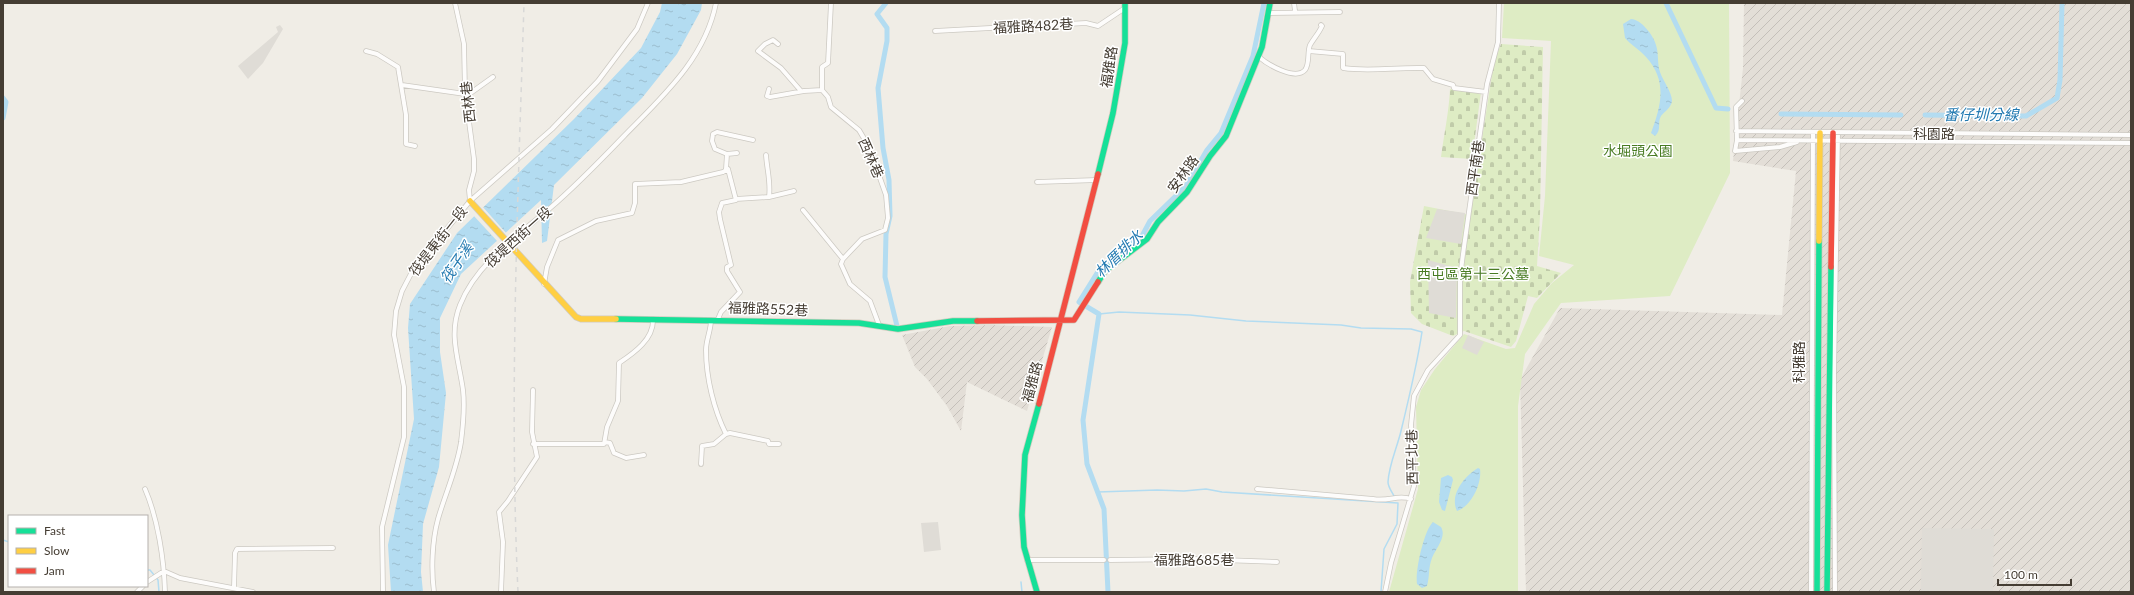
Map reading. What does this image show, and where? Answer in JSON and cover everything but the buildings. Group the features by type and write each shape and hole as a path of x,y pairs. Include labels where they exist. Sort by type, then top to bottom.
{"street":[{"name":"西林巷","path":"455,3 464,44 465,96 474,159 474,171 469,190 471,203"},
{"name":"筏堤東街一段","path":"382,592 382,527 389,489 400,453 404,429 404,387 395,343 396,311 402,291 414,268 471,203 552,129 598,81 637,29 648,3"},
{"name":"筏堤西街一段","path":"434,592 433,566 437,521 458,456 464,403 454,346 455,322 461,302 472,283 506,243 552,206 596,165 688,67 699,49 708,29 716,3"},
{"name":"西林巷","path":"831,3 828,63 822,67 822,90 828,97 831,107 847,119 864,137 887,198 888,218 885,230 862,239 843,259"},
{"name":"安林路","path":"1062,318 1074,319 1105,271 1147,239 1158,222 1187,192 1210,156 1226,136 1259,57 1265,37 1270,3"},
{"path":"1294,3 1295,11"},
{"name":"西平南巷","path":"1460,335 1462,260 1486,92 1491,66 1498,42 1499,3"},
{"name":"福雅路482巷","path":"935,31 1086,23 1098,26 1125,6"},
{"name":"福雅路","path":"1037,592 1027,560 1022,515 1025,455 1062,318 1113,113 1125,43 1125,6"},
{"path":"1269,13 1295,11 1340,12"},
{"path":"1259,57 1283,72 1294,73 1305,70 1309,51 1321,28 1321,25"},
{"path":"778,44 773,40 765,44 758,51 781,68 801,91"},
{"path":"366,51 376,54 396,65 402,85 406,115 406,144 415,146"},
{"path":"1309,51 1343,54 1343,68 1363,71 1398,67 1424,68 1431,78 1453,84 1454,88 1486,92"},
{"path":"402,85 465,96 493,77"},
{"path":"769,89 767,96 770,97 801,91 822,90"},
{"path":"1742,101 1736,107 1736,140 1734,151 1780,147 1803,141"},
{"name":"科園路","path":"1736,131 1813,133 2131,135"},
{"path":"737,153 727,154 715,149 712,140 714,133 753,140"},
{"name":"科雅路","path":"1811,592 1813,133"},
{"name":"科雅路","path":"1817,592 1820,133"},
{"path":"1835,133 1835,592"},
{"name":"科園路","path":"1736,140 2131,142"},
{"path":"1827,592 1835,141"},
{"path":"727,154 726,169 728,169 736,199"},
{"path":"766,155 767,173 771,186 769,197"},
{"path":"544,284 547,267 558,240 596,221 632,214 635,203 635,184 680,182 723,172 726,169"},
{"path":"1037,182 1096,180"},
{"path":"718,320 721,312 740,293 727,271 727,267 731,265 719,212 722,203 735,201 736,199 769,197 794,191"},
{"name":"福雅路552巷","path":"471,203 544,284 576,317 581,319 609,321 653,319 792,323 859,323 898,329 953,321 1062,318"},
{"path":"802,210 843,259 841,264 848,281 856,290 870,301 879,325"},
{"path":"605,442 607,427 618,401 619,363 635,352 643,344 653,329 653,319"},
{"path":"711,320 706,349 707,368 714,402 726,434"},
{"name":"西平北巷","path":"1385,592 1391,563 1414,486 1411,425 1414,396 1428,370 1460,335"},
{"path":"501,592 503,542 499,512 533,465 537,456 533,444 533,390"},
{"path":"701,464 702,446 714,444 726,434 730,433 768,441 769,444 779,444"},
{"path":"533,444 604,444 605,442 610,443 614,453 624,458 644,455"},
{"path":"146,489 151,502 164,571 165,592"},
{"path":"1257,489 1372,498 1384,501 1404,496 1411,499"},
{"path":"234,587 235,553 237,549 332,548"},
{"name":"福雅路685巷","path":"1110,560 1194,559 1277,562"},
{"path":"1027,560 1104,560"},
{"path":"148,581 164,571"},
{"path":"164,571 180,578 234,587 252,592"}],"shaded area":[{"path":"1744,3 2131,3 2131,592 1526,592 1520,380 1560,308 1782,315 1796,171 1733,161 1743,68"},
{"path":"280,25 283,29 263,63 248,79 238,66 278,32 276,27"},
{"path":"1437,209 1465,213 1461,244 1426,238"},
{"path":"1428,260 1457,268 1456,318 1429,313"},
{"path":"991,325 1052,327 1027,411 967,382 961,431 947,406 927,379 915,367 902,335 950,326"},
{"path":"1468,335 1484,342 1477,355 1462,348"},
{"path":"938,522 941,550 924,552 921,523"},
{"path":"1922,528 1994,529 1993,592 1921,592"}],"green space":[{"name":"水堀頭公園","path":"1504,3 1729,3 1730,173 1670,296 1561,303 1525,354 1518,406 1518,592 1389,592 1418,489 1416,407 1421,390 1435,369 1464,334 1506,349 1515,348 1534,304 1552,283 1574,265 1539,256 1545,196 1551,41 1502,38"},
{"name":"西屯區第十三公墓","path":"1501,44 1543,47 1540,216 1537,266 1561,273 1537,298 1528,296 1516,341 1511,347 1464,331 1453,336 1422,324 1411,313 1410,282 1424,206 1470,215 1494,62"},
{"path":"1450,89 1481,92 1472,159 1441,157 1448,115"}],"water":[{"name":"筏子溪","path":"662,3 702,3 701,10 677,54 642,98 554,185 547,241 542,243 541,200 461,274 440,318 440,352 446,393 439,467 423,524 421,572 423,592 391,592 388,545 414,419 408,328 410,304 457,233 574,119 641,48 660,12"},
{"path":"1631,19 1643,25 1653,37 1657,48 1660,72 1672,98 1670,106 1661,116 1659,121 1659,129 1655,136 1651,133 1660,103 1660,84 1653,66 1644,54 1625,38 1623,24"},
{"path":"1478,468 1480,469 1480,475 1478,487 1467,504 1457,511 1455,498 1457,492 1468,476"},
{"path":"1448,475 1452,477 1453,480 1445,511 1442,510 1439,502 1441,478"},
{"path":"1433,522 1441,527 1443,535 1431,562 1427,586 1422,588 1417,584 1417,570 1426,533"}],"pier":[{"path":"482,206 507,234 498,242 473,215"}],"waterway":[{"path":"886,3 877,14 887,28 887,41 878,88 883,148 889,180 890,216 886,234 885,277 897,326"},
{"name":"林厝排水","path":"1108,592 1104,509 1087,464 1083,420 1099,314 1079,302 1099,270 1123,249 1142,236 1150,221 1186,186 1207,150 1221,133 1253,56 1264,3"},
{"name":"番仔圳分線","path":"1666,3 1716,108 1728,109"},
{"name":"番仔圳分線","path":"1925,115 2026,116 2057,98 2060,80 2062,3"},
{"path":"3,98 6,102 3,118"},
{"name":"番仔圳分線","path":"1781,114 1901,115"},
{"path":"1099,314 1119,312 1190,315 1246,321 1341,325 1361,328 1411,329 1422,332 1410,394 1401,431 1391,462 1388,484 1394,496"},
{"path":"1098,492 1157,490 1184,491 1206,489 1222,492 1398,503"},
{"path":"1381,592 1384,549 1397,524 1398,503"},
{"path":"3,540 8,542"},
{"path":"148,570 150,570 158,580 159,592"},
{"path":"1021,582 1022,592"}],"railway":[{"path":"518,592 515,518 514,371 524,3"}],"traffic: fast":[{"path":"1098,174 1113,113 1125,43 1125,3"},
{"path":"1098,282 1105,271 1147,239 1158,222 1187,192 1210,156 1226,136 1262,47 1270,3"},
{"path":"1817,592 1819,241"},
{"path":"1827,592 1831,267"},
{"path":"616,319 859,323 898,329 953,321 977,321"},
{"path":"1037,592 1024,547 1022,515 1025,455 1039,404"}],"traffic: slow":[{"path":"1819,241 1820,133"},
{"path":"470,201 576,317 581,319 616,319"}],"traffic: jam":[{"path":"1831,267 1833,133"},
{"path":"1039,404 1098,174"},
{"path":"977,321 1074,320 1098,282"}]}
